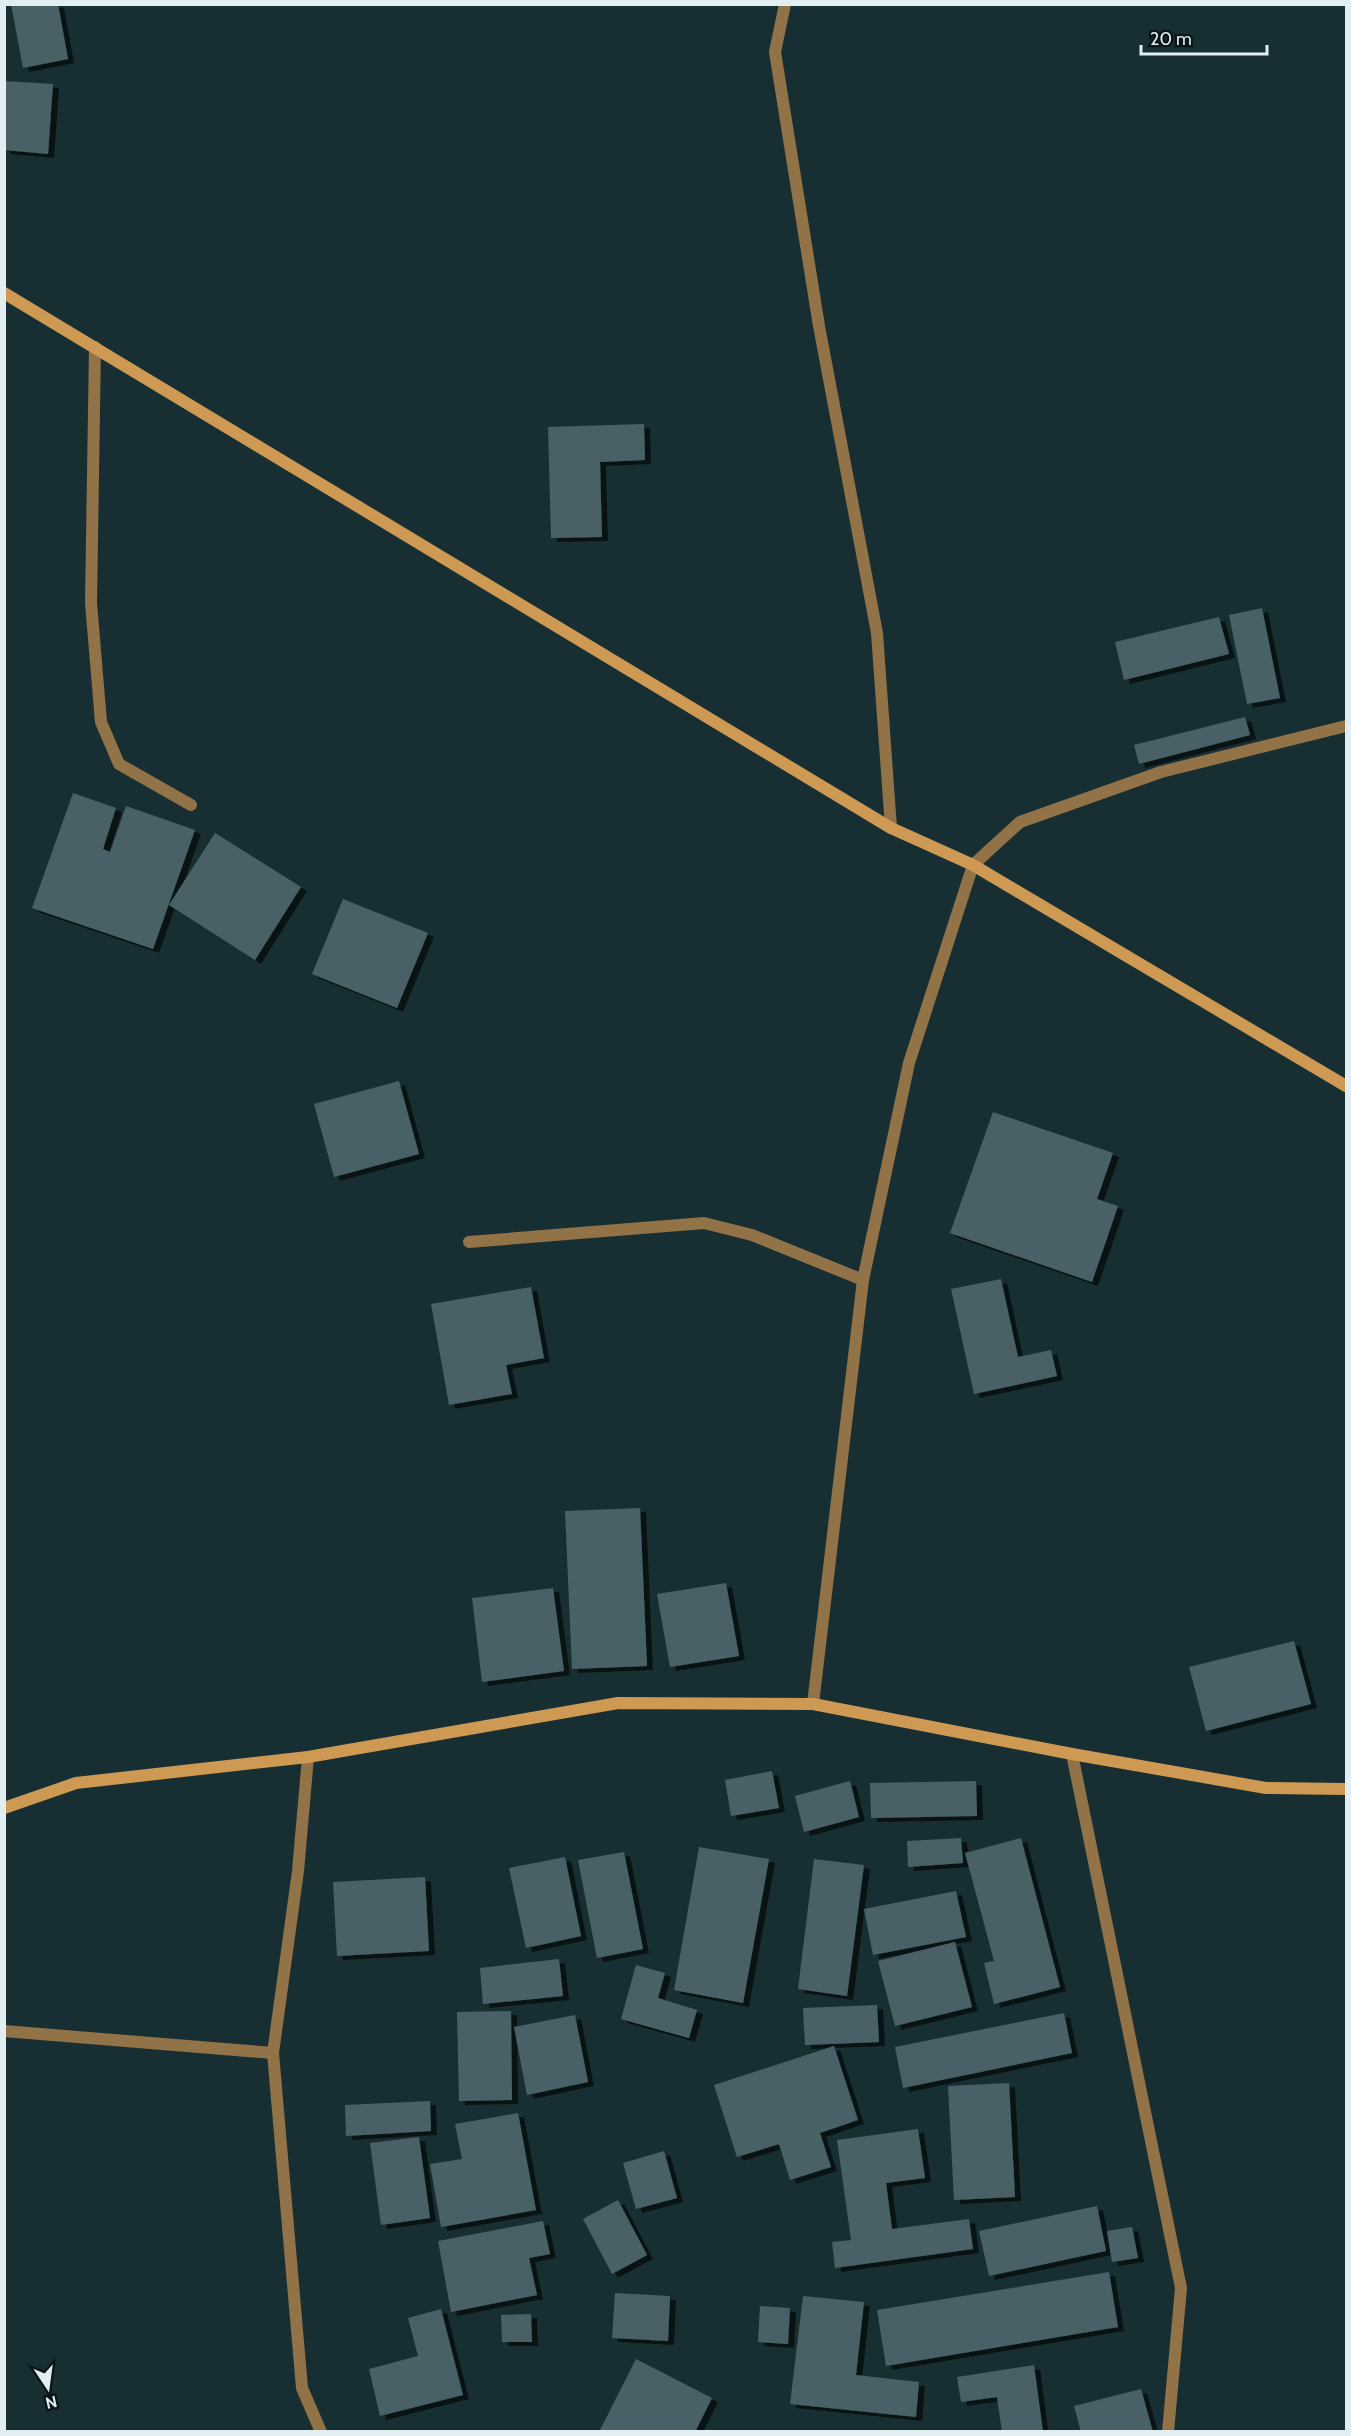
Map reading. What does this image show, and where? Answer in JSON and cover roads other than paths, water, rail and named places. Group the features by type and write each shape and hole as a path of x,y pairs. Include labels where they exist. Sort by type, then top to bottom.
{"street":[{"path":"785,4 775,52 819,326 877,633 891,828"},
{"path":"4,293 891,828 973,865 1347,1086"},
{"path":"95,347 92,603 101,722 119,764 191,805"},
{"path":"813,1704 863,1280 909,1063 973,865 1020,822 1161,772 1347,726"},
{"path":"469,1242 704,1223 752,1235 863,1280"},
{"path":"4,1808 76,1783 308,1757 618,1703 813,1704 1072,1754 1266,1788 1347,1789"},
{"path":"1072,1754 1181,2288 1168,2432"},
{"path":"308,1757 298,1871 273,2053 303,2388 321,2432"},
{"path":"4,2031 273,2053"}]}
